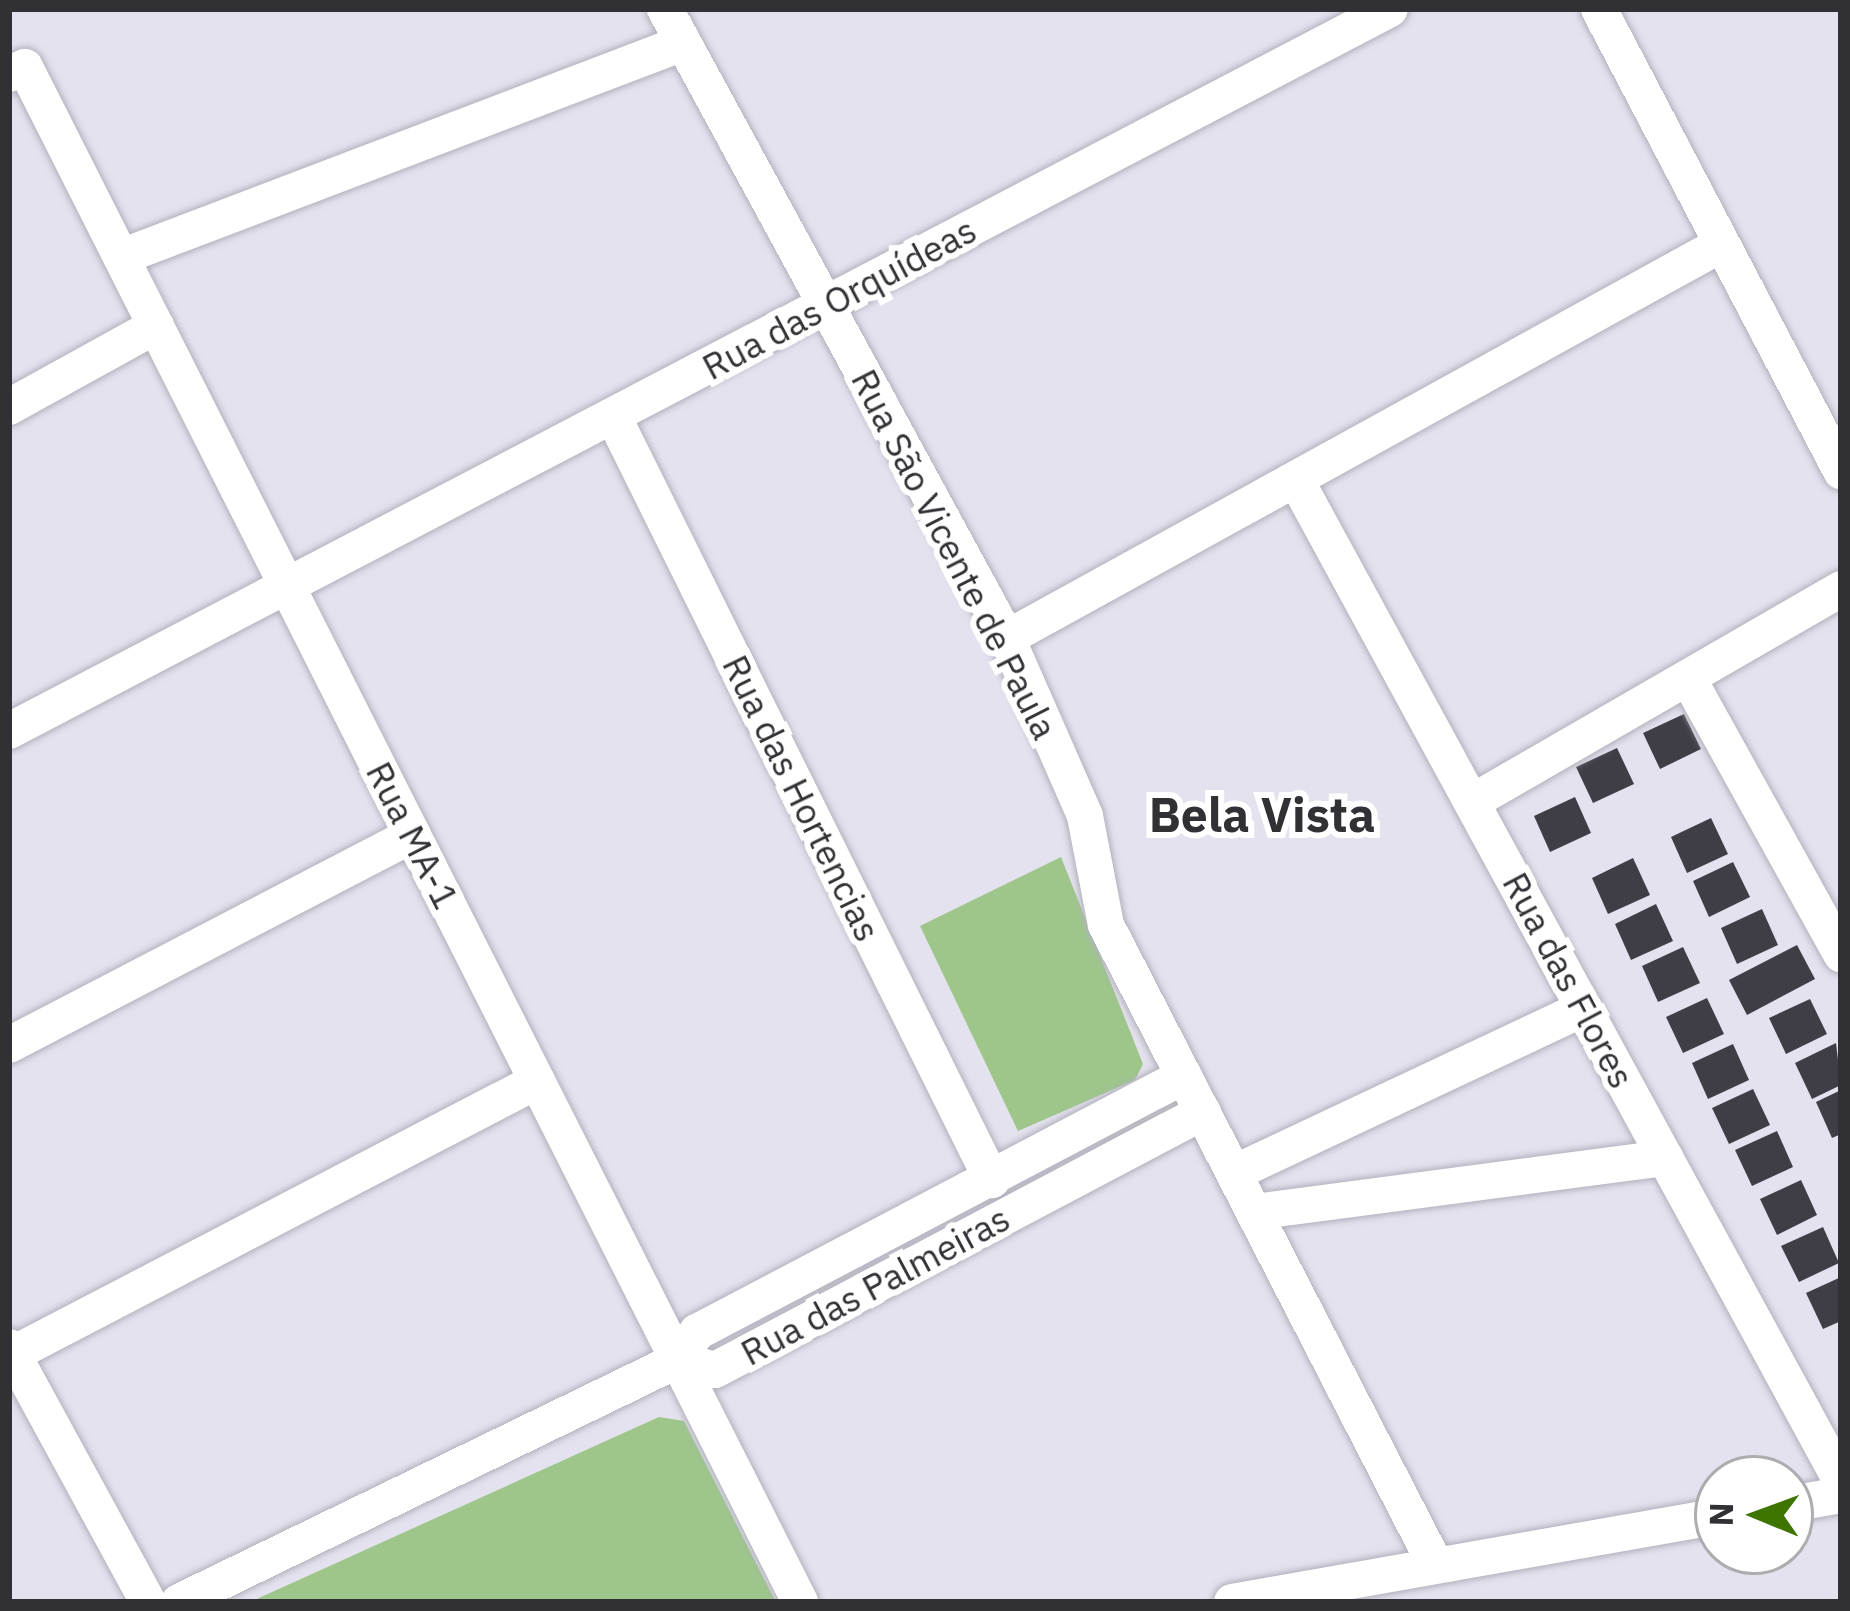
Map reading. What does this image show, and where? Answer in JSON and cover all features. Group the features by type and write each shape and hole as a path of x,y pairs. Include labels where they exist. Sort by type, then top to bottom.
{"street":[{"name":"Rua São Vicente de Paula","path":"665,9 1006,638 1085,816 1106,925 1435,1564"},
{"name":"Rua das Orquídeas","path":"9,731 1390,9"},
{"path":"1599,9 1841,471"},
{"path":"121,257 683,43"},
{"name":"Rua MA-1","path":"17,70 121,257 800,1602"},
{"path":"1006,638 1723,244"},
{"path":"9,407 156,326"},
{"name":"Rua das Hortencias","path":"613,416 992,1180"},
{"name":"Rua das Flores","path":"1296,480 1841,1481"},
{"path":"1472,802 1841,589"},
{"path":"1688,678 1841,955"},
{"path":"9,1045 412,835"},
{"path":"1234,1173 1584,1008"},
{"name":"Rua das Palmeiras","path":"1184,1076 697,1332 678,1360 715,1370 1203,1112"},
{"path":"148,1602 11,1350 537,1081"},
{"path":"1254,1211 1665,1158"},
{"path":"179,1602 678,1360"},
{"path":"1232,1602 1694,1520"}],"green space":[{"path":"1061,857 1143,1064 1135,1080 1018,1131 920,926"},
{"path":"659,1417 684,1421 776,1602 250,1602"}],"building":[{"path":"1684,714 1701,749 1660,769 1643,733"},
{"path":"1617,748 1634,784 1593,803 1576,767"},
{"path":"1575,797 1591,833 1550,852 1534,816"},
{"path":"1711,818 1728,854 1687,873 1671,837"},
{"path":"1633,858 1650,895 1608,914 1592,878"},
{"path":"1733,862 1750,897 1709,917 1693,881"},
{"path":"1656,904 1673,941 1631,960 1615,924"},
{"path":"1762,909 1778,945 1737,964 1721,928"},
{"path":"1797,945 1815,979 1747,1015 1729,980"},
{"path":"1683,947 1700,983 1658,1002 1642,966"},
{"path":"1707,998 1724,1034 1683,1053 1666,1017"},
{"path":"1810,999 1827,1034 1786,1054 1769,1018"},
{"path":"1836,1043 1841,1085 1812,1099 1795,1063"},
{"path":"1733,1044 1749,1080 1708,1099 1692,1063"},
{"path":"1753,1089 1770,1125 1729,1144 1712,1108"},
{"path":"1841,1090 1841,1134 1832,1138 1816,1102"},
{"path":"1777,1131 1793,1167 1752,1186 1735,1150"},
{"path":"1801,1180 1817,1215 1777,1235 1760,1199"},
{"path":"1823,1227 1839,1263 1799,1282 1781,1246"},
{"path":"1841,1277 1841,1321 1823,1329 1806,1293"}],"district":[{"name":"Bela Vista","path":"1262,815"}]}
